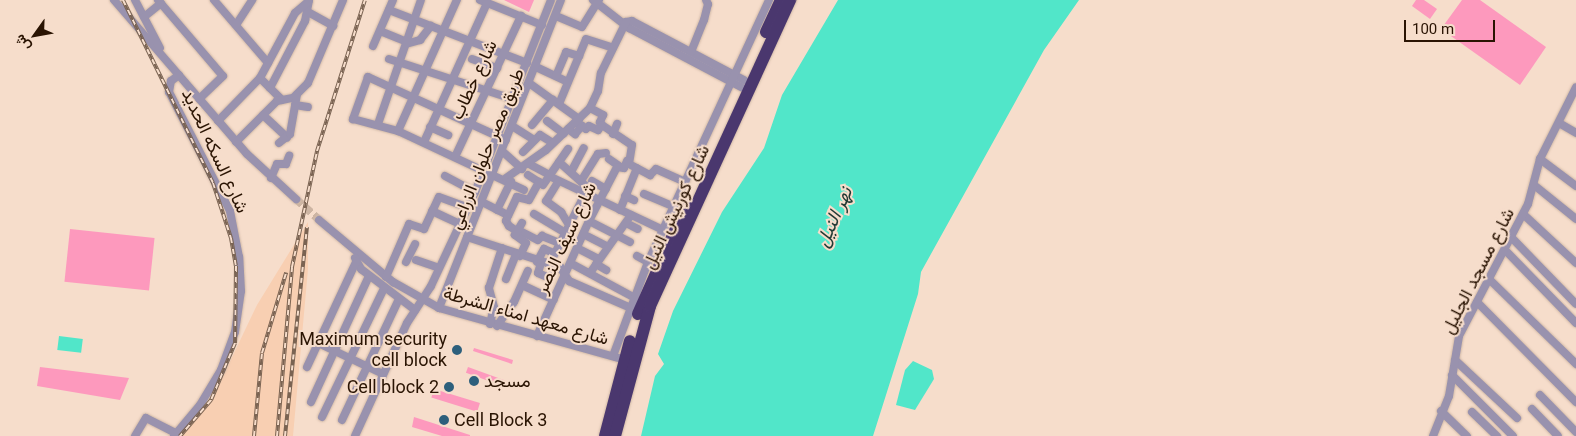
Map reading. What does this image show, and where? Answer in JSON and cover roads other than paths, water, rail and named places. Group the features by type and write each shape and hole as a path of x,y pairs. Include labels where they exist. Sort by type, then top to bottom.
{"highway":[{"name":"شارع كورنيش النيل","path":"605,436 634,310 738,81 781,0"},
{"name":"شارع كورنيش النيل","path":"615,436 624,359 654,299 790,0"}],"street":[{"path":"114,0 236,142 271,178 296,199"},
{"path":"135,0 166,59"},
{"path":"214,0 268,63"},
{"path":"279,143 290,134 297,95 316,69 343,0"},
{"path":"373,46 393,0"},
{"path":"378,124 421,0"},
{"path":"398,130 415,98 457,0"},
{"name":"طريق مصر حلوان الزراعي","path":"438,308 502,151 502,138 513,99 551,0"},
{"name":"طريق مصر حلوان الزراعي","path":"355,436 415,310 439,268 484,170 502,138 512,126 562,0"},
{"path":"691,52 704,20 708,4 706,0"},
{"path":"467,237 562,268 570,281 634,310 633,297 648,262 684,182 738,81 769,0"},
{"path":"236,26 250,1"},
{"path":"270,88 308,12 309,1"},
{"path":"218,121 260,78 295,13 309,1"},
{"path":"424,142 470,41 484,1 542,25"},
{"path":"144,17 160,2 223,76 199,98"},
{"path":"556,16 582,27 600,2 626,22 629,28 738,81"},
{"path":"389,10 527,63"},
{"path":"308,12 333,26"},
{"name":"شارع خطاب","path":"455,156 521,16"},
{"path":"626,22 632,21 691,52 738,81"},
{"path":"497,210 509,180 579,122 590,108 613,48 626,22"},
{"path":"380,31 406,43 420,40 431,26"},
{"path":"537,37 546,41"},
{"path":"532,125 556,102 568,82 588,38 613,48"},
{"path":"556,76 566,52 579,56"},
{"path":"472,59 497,68"},
{"path":"389,60 513,99"},
{"path":"536,67 568,82"},
{"name":"شارع السكه الحديد","path":"175,435 200,405 221,370 235,332 241,291 239,257 230,211 169,92 171,81 179,75"},
{"path":"260,78 282,100"},
{"path":"502,138 370,78 366,79 353,119 398,130 492,175 509,180 524,190"},
{"path":"529,83 556,102 579,122 598,130 602,125"},
{"name":"شارع مسجد الجليل","path":"1434,435 1441,411 1449,396 1459,336 1524,214 1534,185 1540,159 1576,87"},
{"path":"236,142 263,115 282,100 297,95"},
{"path":"295,105 308,107"},
{"path":"581,180 598,154 607,156 624,168 632,145 602,125 600,122 603,115 590,108"},
{"path":"263,115 287,137"},
{"path":"548,121 566,132"},
{"path":"1559,123 1576,133"},
{"path":"613,134 617,124"},
{"path":"512,126 534,140"},
{"path":"430,127 448,135"},
{"path":"523,152 541,135 571,172 581,180 599,201 664,230"},
{"path":"571,172 584,148"},
{"path":"535,180 549,175 568,149"},
{"path":"502,151 526,166 549,175 558,182 588,188 606,189"},
{"path":"271,178 278,164 286,164 289,156"},
{"path":"1540,159 1576,186"},
{"path":"627,162 650,175 656,169 684,182"},
{"name":"شارع سيف النصر","path":"537,336 572,264 589,221 619,166"},
{"path":"620,210 637,168"},
{"path":"537,169 529,200 517,197 506,220 509,226 519,228 538,240 542,236 558,243"},
{"path":"445,176 475,192"},
{"path":"535,180 552,190"},
{"path":"558,182 546,202 561,212 568,223"},
{"path":"1534,185 1576,219"},
{"path":"546,264 554,253 588,188"},
{"path":"644,194 674,207"},
{"path":"625,196 634,200"},
{"path":"386,277 410,224 424,229 440,197 467,207"},
{"path":"482,202 508,216"},
{"path":"432,211 460,224"},
{"path":"534,214 564,232"},
{"path":"1524,214 1576,264"},
{"path":"590,273 615,234 631,215"},
{"name":"شارع معهد امناء الشرطة","path":"319,220 386,277 438,308 493,325 624,359"},
{"path":"589,221 630,242"},
{"path":"626,223 638,229"},
{"path":"518,276 507,276 526,243 516,235 519,228"},
{"path":"583,234 617,248"},
{"path":"1512,237 1576,304"},
{"path":"403,238 418,245 406,262"},
{"path":"493,325 494,307 489,288 502,248"},
{"path":"577,248 606,270"},
{"path":"546,264 544,249 554,253"},
{"path":"1505,250 1576,322"},
{"path":"307,367 356,262 356,252"},
{"path":"637,256 648,262"},
{"path":"416,260 439,268"},
{"path":"356,262 369,276 415,310"},
{"path":"572,264 633,297"},
{"path":"493,325 522,285 528,271"},
{"path":"311,402 369,276"},
{"path":"1489,279 1576,364"},
{"path":"522,285 554,300"},
{"path":"322,417 384,288"},
{"path":"342,420 399,299"},
{"path":"1477,302 1576,402"},
{"path":"318,343 383,374"},
{"path":"1455,360 1517,418"},
{"path":"1452,375 1513,436"},
{"path":"1540,395 1576,432"},
{"path":"1532,409 1558,436"},
{"path":"1441,411 1467,436"},
{"path":"1472,412 1497,436"},
{"path":"135,436 146,418 175,435"}],"water":[{"name":"نهر النيل","path":"838,0 1079,0 1044,50 921,272 918,294 873,436 641,436 655,376 664,364 658,354 673,311 722,212 764,148 782,95"},
{"path":"59,336 83,339 81,353 57,350"},
{"path":"913,361 932,370 934,379 915,410 896,405 905,370"}],"tunnel":[{"path":"296,199 319,220"}],"railway":[{"path":"123,0 213,183 231,238 236,266 235,343 211,400 180,436"},
{"path":"277,436 292,267 317,151 365,0"},
{"path":"285,436 307,227"},
{"path":"254,436 262,353 286,273"}],"place":[{"name":"Maximum security cell block","path":"457,350"},
{"name":"مسجد","path":"474,381"},
{"name":"Cell block 2","path":"449,387"},
{"name":"Cell Block 3","path":"444,420"}]}
